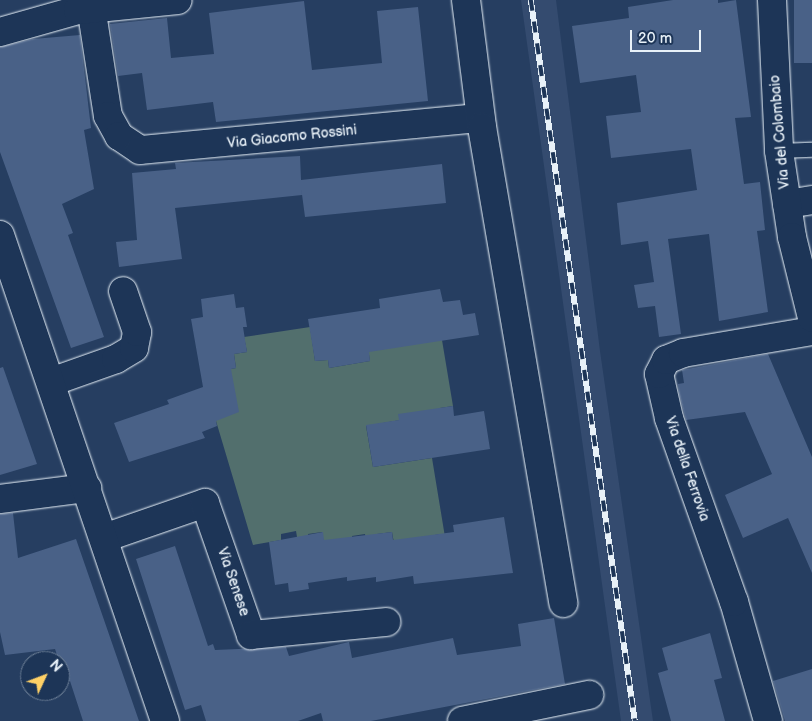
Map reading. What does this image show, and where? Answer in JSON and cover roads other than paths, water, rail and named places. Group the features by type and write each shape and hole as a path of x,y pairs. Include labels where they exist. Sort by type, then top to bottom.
{"street":[{"path":"0,32 90,4 178,0"},
{"path":"466,0 481,118 563,603"},
{"name":"Via del Colombaio","path":"772,0 779,151 799,202 812,318"},
{"name":"Via Giacomo Rossini","path":"90,4 101,90 112,127 129,144 149,152 481,118"},
{"path":"1,241 51,382 165,721"},
{"path":"51,382 116,359 134,348 137,332 123,291"},
{"name":"Via della Ferrovia","path":"768,721 731,594 667,411 659,374 666,360 683,353 812,331"},
{"path":"0,499 87,488"},
{"name":"Via Senese","path":"104,538 205,503 252,635 386,622"},
{"path":"462,721 589,695"}],"lane":[{"path":"779,151 812,150"}],"railway":[{"path":"531,0 635,721"}]}
